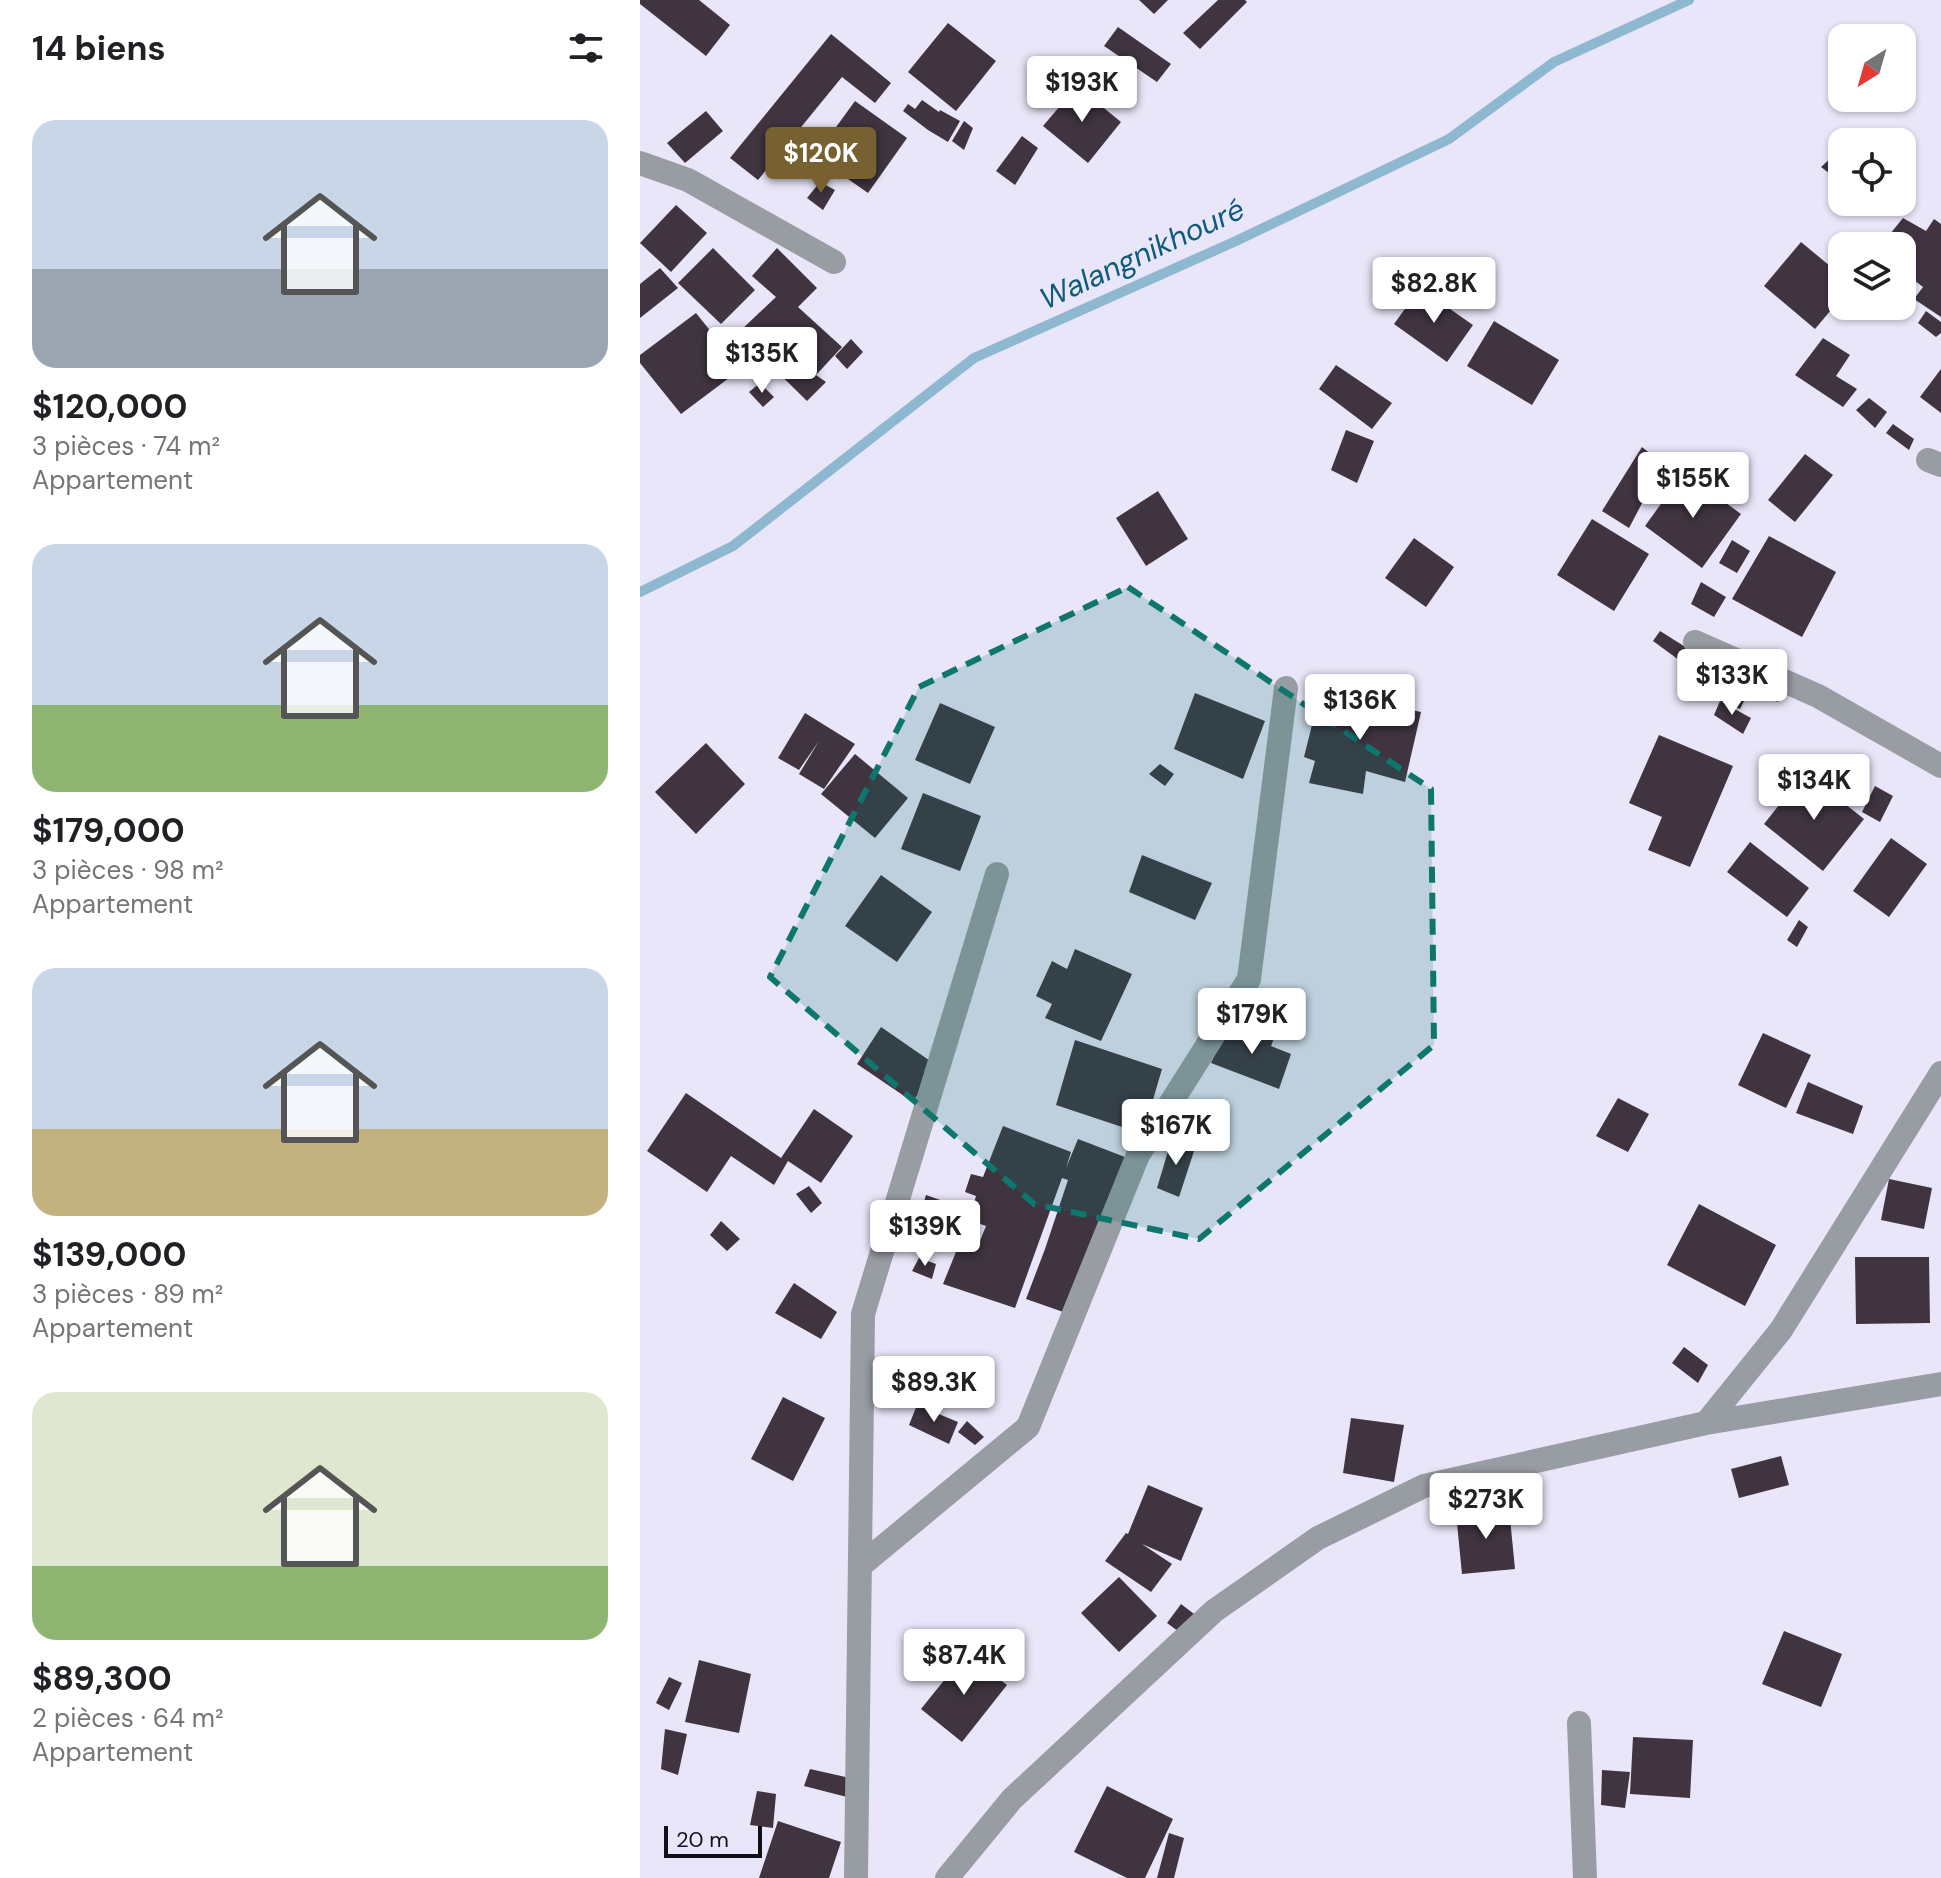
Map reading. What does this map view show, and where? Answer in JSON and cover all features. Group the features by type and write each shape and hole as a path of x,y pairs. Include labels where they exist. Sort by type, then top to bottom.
{"street":[{"path":"640,163 688,180 834,262"},
{"path":"1695,642 1818,696 1941,766"},
{"path":"860,1566 1028,1427 1138,1155 1249,979 1286,688"},
{"path":"856,1878 863,1314 997,874"},
{"path":"1706,1423 1781,1330 1941,1073"},
{"path":"947,1878 1012,1799 1214,1611 1318,1538 1424,1486 1706,1423 1941,1384"},
{"path":"1579,1723 1585,1878"}],"highlighted area":[{"path":"1128,587 1431,789 1434,1045 1199,1239 1034,1204 770,977 919,687"}],"building":[{"path":"640,0 699,0 730,25 706,56 640,4"},
{"path":"1139,0 1168,0 1154,14"},
{"path":"1218,0 1247,2 1200,49 1183,33"},
{"path":"948,23 996,61 956,111 908,72"},
{"path":"1118,27 1171,64 1157,82 1104,46"},
{"path":"831,34 891,83 875,103 842,77 758,180 730,158"},
{"path":"1077,86 1121,122 1088,163 1043,126"},
{"path":"922,100 960,121 948,142 903,111 908,104 915,109"},
{"path":"855,101 907,138 868,193 815,156"},
{"path":"706,111 723,131 685,163 667,143"},
{"path":"964,121 973,128 964,150 952,141"},
{"path":"1022,136 1038,148 1015,185 996,171"},
{"path":"1828,161 1828,172 1821,167"},
{"path":"820,182 835,190 823,210 807,198"},
{"path":"676,205 707,233 671,272 640,243"},
{"path":"1903,218 1926,231 1934,219 1941,224 1941,317 1916,300 1923,287 1916,282 1916,232 1892,232"},
{"path":"1801,242 1828,264 1828,314 1815,329 1764,286"},
{"path":"713,248 755,290 721,324 678,283"},
{"path":"777,248 817,288 798,307 842,347 816,375 826,382 807,401 740,331 776,297 752,276"},
{"path":"660,268 678,288 640,318 640,284"},
{"path":"1420,288 1473,325 1447,362 1394,324"},
{"path":"1926,311 1941,322 1941,333 1936,337 1918,323"},
{"path":"696,313 741,369 681,414 640,363 640,355"},
{"path":"1494,321 1559,360 1532,405 1467,366"},
{"path":"1823,338 1850,355 1836,376 1857,389 1843,407 1795,375"},
{"path":"851,339 863,352 847,369 835,356"},
{"path":"1336,365 1392,403 1372,429 1319,389"},
{"path":"1941,369 1941,413 1920,397"},
{"path":"760,383 774,397 763,407 749,392"},
{"path":"1869,398 1887,412 1875,428 1856,410"},
{"path":"1893,424 1914,439 1909,450 1886,433"},
{"path":"1346,430 1374,441 1357,483 1331,470"},
{"path":"1642,447 1658,460 1641,487 1648,492 1629,528 1602,511"},
{"path":"1805,454 1833,475 1795,522 1768,500"},
{"path":"1684,472 1741,514 1702,568 1645,526"},
{"path":"1158,491 1188,539 1146,566 1116,518"},
{"path":"1592,519 1649,554 1614,611 1557,575"},
{"path":"1769,536 1836,572 1802,637 1732,599"},
{"path":"1414,538 1454,567 1426,607 1385,578"},
{"path":"1732,540 1750,551 1737,573 1719,563"},
{"path":"1701,582 1726,597 1714,617 1691,604"},
{"path":"1660,631 1687,648 1679,660 1653,641"},
{"path":"1757,672 1784,689 1778,702 1749,687"},
{"path":"1715,679 1748,693 1740,709 1706,695"},
{"path":"1195,693 1265,721 1243,779 1174,749"},
{"path":"1329,693 1421,712 1405,782 1366,771 1363,794 1309,783 1315,761 1304,757 1317,705 1328,710"},
{"path":"1720,701 1751,718 1743,734 1714,715"},
{"path":"940,703 995,727 970,784 915,760"},
{"path":"805,713 855,744 824,789 799,774 819,741 799,770 778,758"},
{"path":"1659,735 1733,766 1690,867 1648,850 1662,817 1629,803"},
{"path":"706,743 745,784 696,834 655,792"},
{"path":"855,754 908,798 875,838 821,794"},
{"path":"1160,764 1174,774 1165,786 1149,774"},
{"path":"1805,772 1864,819 1823,871 1764,824"},
{"path":"1875,786 1893,796 1880,822 1862,812"},
{"path":"923,793 981,816 960,871 901,849"},
{"path":"1891,838 1927,864 1889,917 1853,891"},
{"path":"1750,842 1809,888 1787,917 1727,872"},
{"path":"1142,855 1212,883 1195,920 1129,892"},
{"path":"881,875 932,912 897,962 845,926"},
{"path":"1799,920 1808,927 1797,947 1787,940"},
{"path":"1075,949 1132,974 1101,1041 1045,1018 1052,1004 1036,996 1052,961 1067,969"},
{"path":"1243,1025 1274,1038 1271,1046 1291,1054 1279,1089 1211,1063 1225,1030 1240,1034"},
{"path":"881,1027 936,1065 913,1102 857,1064"},
{"path":"1763,1033 1811,1055 1786,1108 1738,1085"},
{"path":"1075,1040 1162,1069 1143,1134 1056,1105"},
{"path":"1808,1082 1863,1106 1853,1134 1796,1113"},
{"path":"686,1093 781,1158 814,1109 853,1136 821,1183 788,1161 774,1185 731,1156 707,1192 647,1151"},
{"path":"1618,1098 1649,1114 1628,1152 1596,1136"},
{"path":"1003,1126 1071,1152 1066,1168 1078,1139 1125,1157 1069,1314 1026,1299 1068,1180 1062,1178 1015,1308 943,1284 960,1242 977,1248 986,1226 969,1220 976,1196 965,1192 971,1174 983,1177"},
{"path":"1172,1138 1196,1145 1179,1197 1157,1188"},
{"path":"1889,1179 1932,1188 1924,1229 1881,1220"},
{"path":"809,1186 822,1203 811,1213 796,1194"},
{"path":"926,1195 943,1201 934,1223 919,1219"},
{"path":"1699,1204 1776,1245 1745,1306 1667,1265"},
{"path":"721,1221 740,1239 727,1251 710,1235"},
{"path":"1855,1257 1929,1257 1930,1323 1856,1324"},
{"path":"919,1258 936,1264 932,1279 912,1271"},
{"path":"794,1283 837,1312 821,1339 775,1313"},
{"path":"1684,1347 1708,1365 1698,1383 1672,1363"},
{"path":"783,1397 825,1418 793,1481 751,1459"},
{"path":"917,1405 958,1422 949,1444 909,1425"},
{"path":"1351,1418 1404,1425 1394,1482 1343,1473"},
{"path":"967,1421 984,1437 975,1445 958,1432"},
{"path":"1781,1456 1789,1485 1739,1498 1731,1469"},
{"path":"1148,1485 1203,1508 1181,1561 1142,1544 1172,1564 1151,1592 1105,1561 1128,1534"},
{"path":"1509,1508 1515,1569 1462,1574 1456,1513"},
{"path":"1119,1577 1157,1616 1119,1652 1081,1613"},
{"path":"1181,1604 1198,1617 1186,1637 1167,1623"},
{"path":"1784,1631 1842,1654 1821,1707 1762,1684"},
{"path":"966,1653 1007,1685 962,1742 921,1709"},
{"path":"699,1660 751,1674 739,1733 685,1722"},
{"path":"669,1677 682,1683 669,1710 656,1703"},
{"path":"665,1729 687,1734 678,1775 661,1769"},
{"path":"1633,1737 1693,1740 1690,1798 1630,1794"},
{"path":"810,1769 850,1778 847,1797 804,1786"},
{"path":"1602,1770 1630,1772 1625,1808 1601,1805"},
{"path":"1107,1786 1173,1819 1145,1878 1127,1878 1074,1852"},
{"path":"757,1791 776,1794 773,1828 750,1825"},
{"path":"778,1821 841,1842 829,1878 759,1878"},
{"path":"1169,1833 1184,1838 1174,1878 1157,1878"}],"waterway":[{"name":"Walangnikhouré","path":"640,592 733,546 974,358 1236,241 1449,139 1554,62 1689,0"}]}
